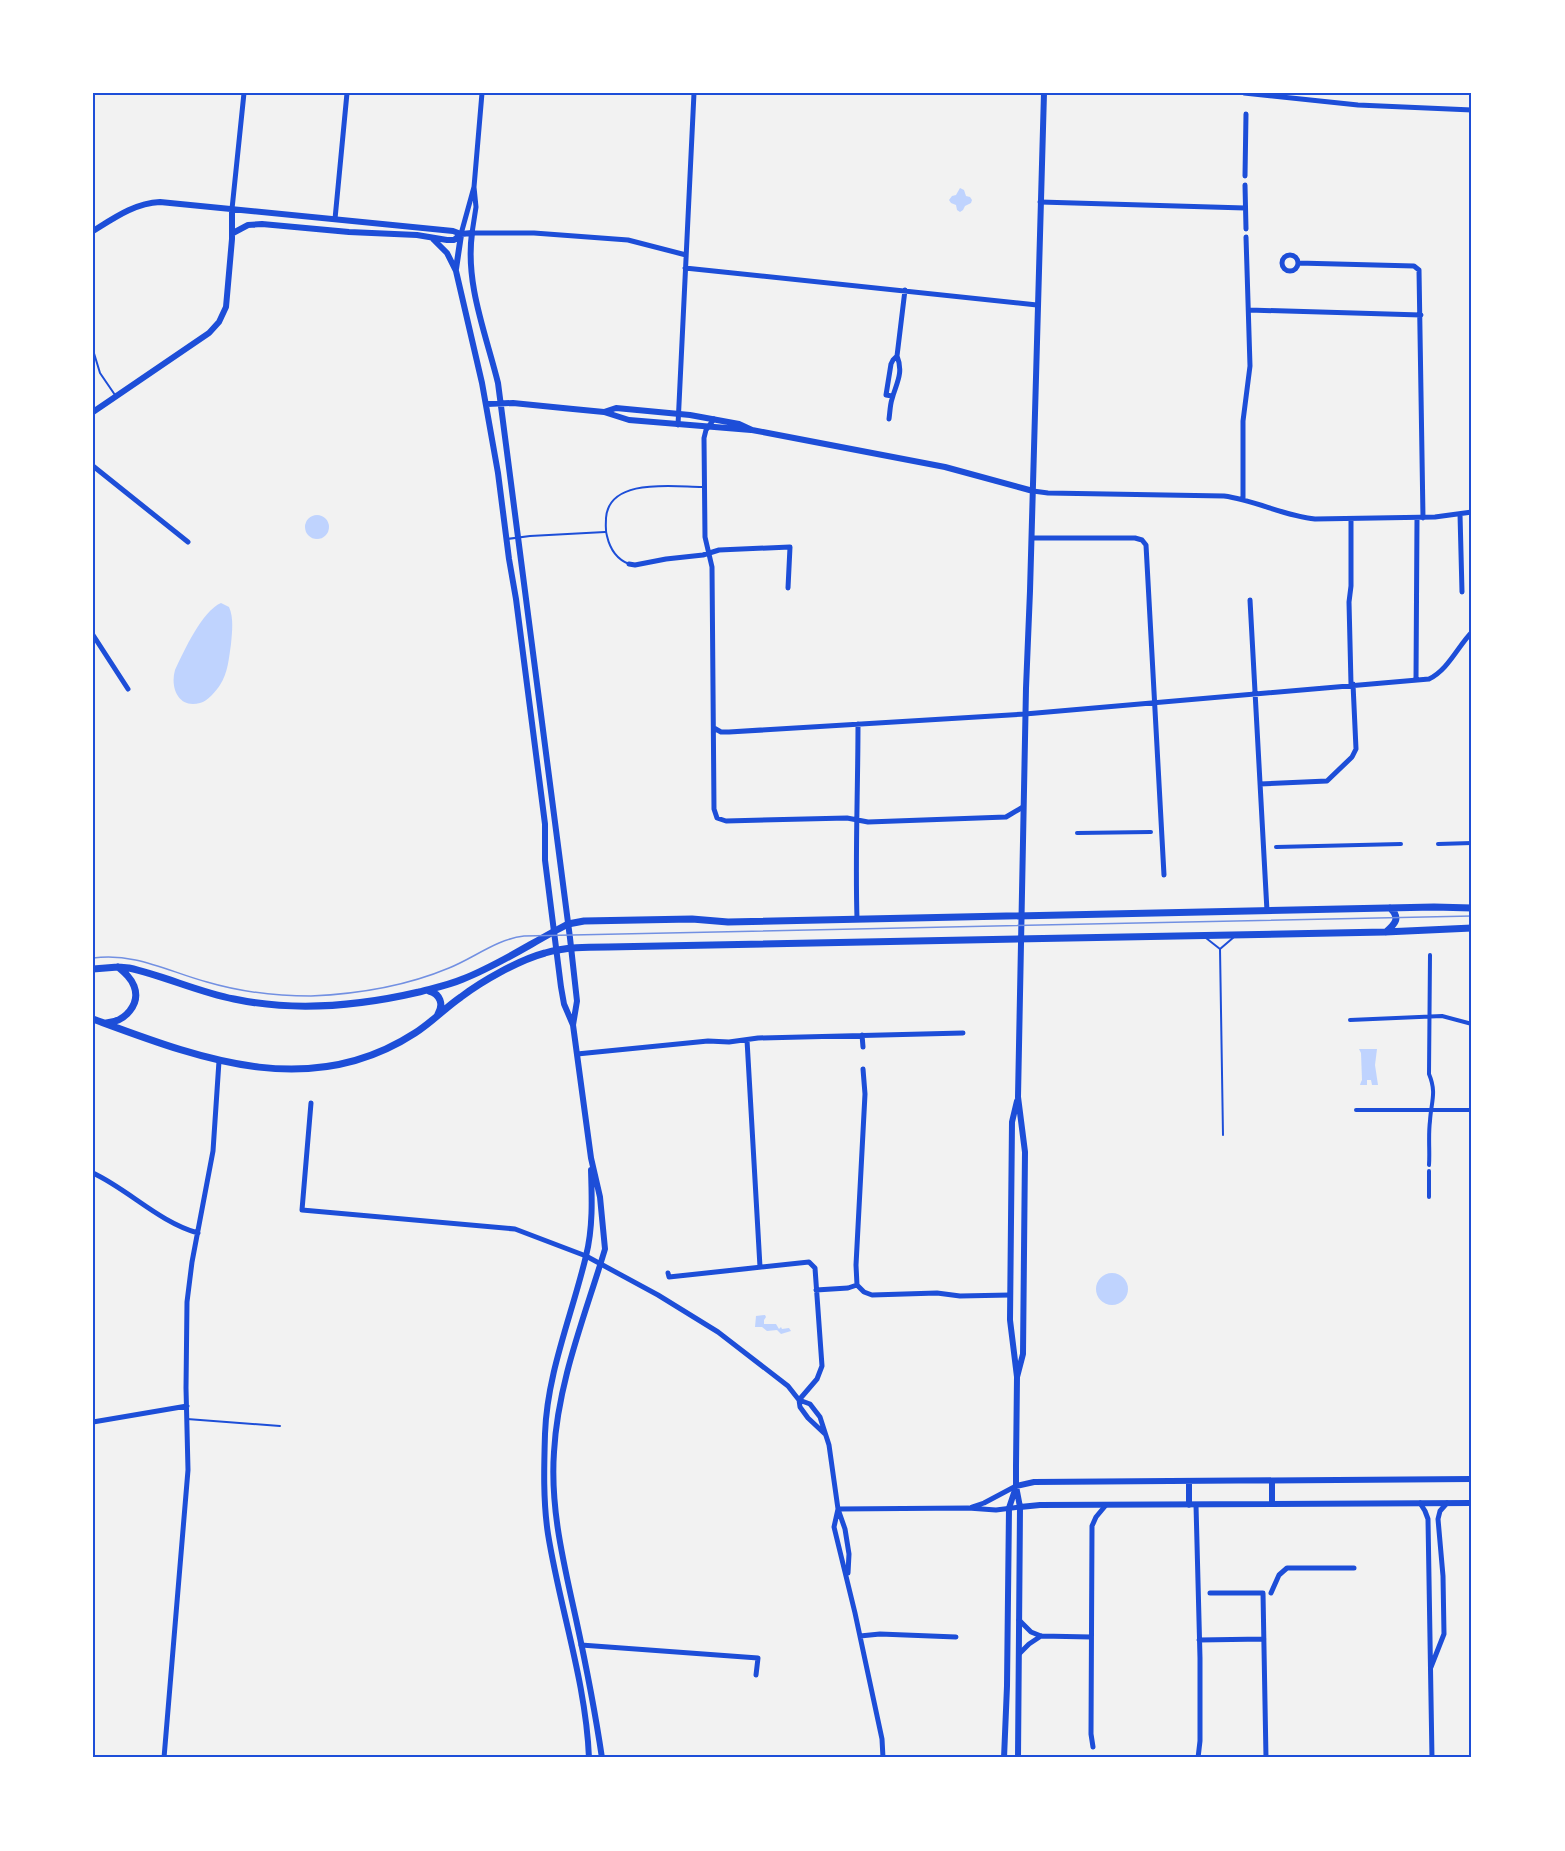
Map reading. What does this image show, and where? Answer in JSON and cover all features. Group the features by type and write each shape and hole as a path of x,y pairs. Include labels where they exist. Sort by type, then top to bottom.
{"main road":[{"path":"93,969 118,967 141,971 203,992 236,1000 275,1005 328,1006 374,1001 449,984 470,977 568,924 585,921 692,919 724,922 1472,908"},
{"path":"1385,932 1396,921 1396,914 1390,909"},
{"path":"93,1019 166,1046 219,1061 286,1069 333,1066 369,1056 393,1046 416,1032 462,996 496,975 532,957 556,950 1385,932 1472,928"},
{"path":"104,1023 113,1023 123,1017 135,1002 135,988 131,980 118,967"},
{"path":"423,991 434,993 440,999 441,1009 437,1016"}],"street":[{"path":"93,412 209,333 219,322 226,307 233,234 232,209 244,93"},
{"path":"335,219 347,93"},
{"path":"482,93 474,188 476,207 471,251 472,280 478,312 498,383 571,949 577,1001 573,1025"},
{"path":"678,425 694,93"},
{"path":"1017,1377 1023,1354 1024,1163 1018,1097 1020,939 1044,93"},
{"path":"1244,93 1358,105 1472,110"},
{"path":"1245,176 1246,114"},
{"path":"1245,185 1246,229"},
{"path":"456,271 461,234 474,188"},
{"path":"93,231 130,209 152,202 453,231 461,234 534,233 628,240 686,255"},
{"path":"1040,202 1245,208"},
{"path":"233,234 248,225 261,224 454,240 461,234"},
{"path":"1243,499 1244,414 1250,366 1246,237"},
{"path":"432,238 447,253 456,271 487,404 516,599 545,824 545,860 556,950 564,1005 573,1025 591,1158 605,1234 605,1249 562,1387 553,1454 556,1527 595,1713 602,1758"},
{"path":"1298,263 1413,266 1418,268 1420,273 1420,518 1416,679"},
{"path":"685,268 1037,305"},
{"path":"889,419 892,396 897,387 900,367 897,357 905,290"},
{"path":"1249,310 1420,315"},
{"path":"892,396 886,396 891,364 897,357"},
{"path":"487,404 513,403 604,412 623,419 752,430 947,467 1033,491 1048,493 1224,496 1243,499 1299,517 1420,518 1472,512"},
{"path":"604,412 616,408 679,414 739,424 752,430"},
{"path":"714,419 707,427 704,438 705,537 712,567 714,809 717,818 726,821 848,818 868,822 1006,817 1023,807"},
{"path":"93,466 188,542"},
{"path":"1460,514 1462,592"},
{"path":"1260,784 1327,781 1352,757 1356,749 1349,599 1351,519"},
{"path":"1032,538 1135,538 1142,540 1147,548 1164,875"},
{"path":"629,564 703,555 719,550 790,547 788,588"},
{"path":"1250,600 1267,911"},
{"path":"714,728 722,732 729,732 1025,714 1429,679 1456,654 1460,644 1472,632"},
{"path":"93,635 128,689"},
{"path":"857,919 858,724"},
{"path":"1077,833 1151,832"},
{"path":"1438,844 1472,843"},
{"path":"1276,847 1401,844"},
{"path":"1429,1165 1430,1120 1434,1085 1430,1074 1430,955"},
{"path":"1350,1020 1442,1016 1472,1024"},
{"path":"577,1054 708,1041 747,1041 758,1038 963,1033"},
{"path":"862,1035 863,1047"},
{"path":"747,1041 760,1267"},
{"path":"164,1758 188,1470 187,1302 213,1151 219,1061"},
{"path":"863,1069 865,1094 856,1265 857,1285 864,1292 872,1295 940,1293 960,1296 1010,1295"},
{"path":"1018,1097 1012,1122 1010,1295 1010,1320 1017,1377 1016,1486 1020,1507 1018,1758"},
{"path":"311,1103 302,1210 515,1229 586,1256 714,1330 788,1386 799,1400 808,1418 825,1434"},
{"path":"1356,1110 1472,1110"},
{"path":"589,1758 585,1713 548,1534 544,1500 545,1430 548,1405 567,1321 586,1256 592,1204 591,1158"},
{"path":"1429,1171 1429,1197"},
{"path":"93,1173 114,1183 183,1229 198,1233"},
{"path":"668,1273 669,1277 811,1263 815,1268 821,1371 818,1379 799,1400"},
{"path":"816,1290 848,1288 857,1285"},
{"path":"799,1400 810,1404 818,1414 825,1434 838,1509 845,1529 849,1554 848,1581"},
{"path":"93,1422 187,1406"},
{"path":"968,1508 984,1503 1016,1486 1034,1482 1472,1479"},
{"path":"1272,1481 1272,1504"},
{"path":"1189,1482 1198,1640 1200,1741 1198,1758"},
{"path":"1004,1758 1007,1686 1008,1508 1016,1486"},
{"path":"1420,1503 1428,1519 1432,1758"},
{"path":"1431,1668 1444,1634 1443,1576 1438,1519 1446,1503"},
{"path":"838,1509 968,1508 986,1510 1040,1505 1472,1503"},
{"path":"1092,1747 1092,1526 1106,1505"},
{"path":"838,1509 834,1527 882,1739 883,1758"},
{"path":"1271,1593 1279,1575 1287,1568 1354,1568"},
{"path":"1210,1593 1263,1593 1266,1758"},
{"path":"1019,1620 1031,1632 1041,1636 1091,1637"},
{"path":"860,1636 880,1634 956,1636"},
{"path":"1018,1654 1041,1636"},
{"path":"1198,1640 1264,1639"},
{"path":"581,1645 758,1658 756,1676"}],"lane":[{"path":"93,350 100,373 116,396"},
{"path":"629,564 619,559 610,548 605,532 607,512 613,499 629,490 649,487 705,487"},
{"path":"507,539 605,532"},
{"path":"1223,1135 1220,949 1238,935"},
{"path":"1197,936 1210,941 1220,949"},
{"path":"188,1419 280,1426"}],"water":[{"path":"960,188 972,200 960,212 949,200"},
{"path":"317,515 326,518 329,527 326,536 317,539 308,536 305,527 308,518"},
{"path":"221,603 229,607 232,620 231,644 225,675 212,696 200,703 186,703 177,695 175,689 175,670 200,623 214,607"},
{"path":"1359,1049 1377,1049 1375,1065 1378,1085 1372,1085 1371,1080 1367,1080 1367,1085 1360,1085 1362,1080"},
{"path":"1112,1273 1123,1278 1128,1289 1123,1300 1112,1305 1101,1300 1096,1289 1101,1278"},
{"path":"765,1315 764,1324 776,1324 779,1329 789,1328 791,1331 781,1334 777,1330 767,1331 762,1327 755,1327 756,1316"}],"tram line":[{"path":"93,958 138,960 207,982 246,991 311,996 364,991 416,980 449,968 504,941 524,936 1472,916"}]}
